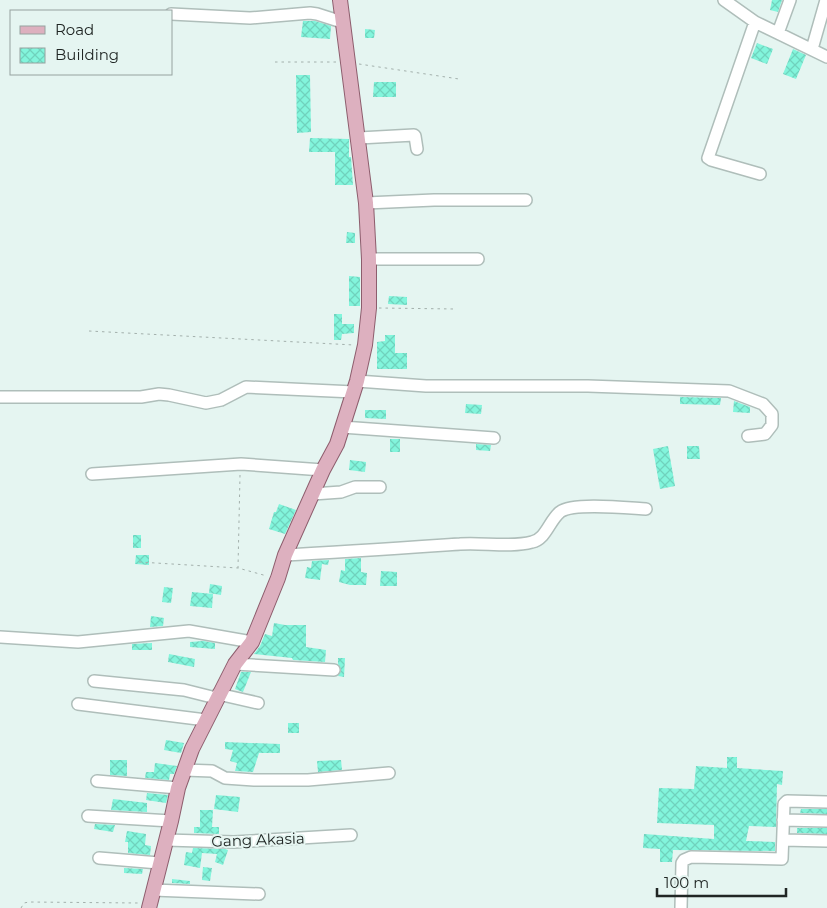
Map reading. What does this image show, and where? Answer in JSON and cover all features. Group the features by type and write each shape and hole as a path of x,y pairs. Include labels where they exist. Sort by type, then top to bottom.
{"main road":[{"path":"150,900 184,770 217,696 235,664 252,642 278,578 285,555 323,470 337,444 355,386 365,345 369,308 366,202 340,0"}],"street":[{"path":"724,0 755,22 827,57"},
{"path":"778,33 790,0"},
{"path":"812,49 826,0"},
{"path":"172,14 250,18 310,13 342,22"},
{"path":"755,22 708,158 760,174"},
{"path":"359,138 414,135 417,149"},
{"path":"366,202 526,200"},
{"path":"369,259 478,258"},
{"path":"0,397 141,397 158,394 206,403 221,400 246,387 355,386 588,386 729,391 762,404 772,414 772,425 765,434 748,436"},
{"path":"342,427 494,438"},
{"path":"92,474 241,464 323,470"},
{"path":"313,494 341,492 355,487 380,487"},
{"path":"285,555 460,544 520,544 538,539 553,519 564,510 575,507 646,509"},
{"path":"0,637 78,642 184,631 252,642"},
{"path":"235,664 334,670"},
{"path":"94,681 184,690 258,703"},
{"path":"78,704 206,720"},
{"path":"184,770 212,771 225,778 254,780 308,780 389,773"},
{"path":"97,780 178,788"},
{"path":"680,908 682,863 684,860 691,857 779,860 783,856 785,802 827,802"},
{"path":"88,816 171,821"},
{"path":"783,820 827,821"},
{"name":"Gang Akasia","path":"166,840 229,842 351,836"},
{"path":"783,840 827,841"},
{"path":"99,858 159,863"},
{"path":"150,900 258,894"}],"path":[{"path":"275,62 348,62 459,79"},
{"path":"369,308 455,309"},
{"path":"89,331 365,345"},
{"path":"238,568 241,464"},
{"path":"139,562 238,568 278,578"},
{"path":"21,908 24,903 30,902 150,900"}],"building":[{"path":"772,0 782,0 778,12 770,10"},
{"path":"303,21 315,21 331,26 330,39 301,37"},
{"path":"365,29 375,30 374,38 365,38"},
{"path":"757,43 773,49 767,64 751,58"},
{"path":"793,49 806,55 796,79 783,74"},
{"path":"296,75 310,75 311,132 297,133"},
{"path":"374,82 396,82 396,97 373,97"},
{"path":"310,138 349,139 349,157 351,157 353,185 335,185 335,152 309,152"},
{"path":"347,232 355,233 355,243 346,243"},
{"path":"349,276 360,277 360,306 349,306"},
{"path":"389,296 407,297 407,305 388,304"},
{"path":"334,314 342,314 342,324 354,324 354,333 342,334 341,340 334,340"},
{"path":"385,335 395,335 395,353 407,353 407,369 377,369 377,342 385,341"},
{"path":"680,397 721,398 720,405 680,404"},
{"path":"734,401 750,407 750,413 733,412"},
{"path":"466,404 482,405 481,414 465,413"},
{"path":"365,410 386,410 386,419 365,418"},
{"path":"390,439 400,439 400,452 390,452"},
{"path":"476,444 491,445 490,451 476,450"},
{"path":"668,446 675,486 660,489 653,449"},
{"path":"687,446 699,446 700,459 687,459"},
{"path":"350,460 366,462 365,472 349,470"},
{"path":"279,504 296,510 285,534 269,529 274,512 276,512"},
{"path":"133,535 141,535 141,548 133,548"},
{"path":"136,555 149,555 149,565 135,564"},
{"path":"361,558 361,572 367,573 366,585 350,585 339,582 341,570 345,571 345,559"},
{"path":"329,560 328,565 322,564 320,580 305,578 307,567 311,568 312,561"},
{"path":"381,571 397,572 397,586 380,586"},
{"path":"210,584 222,586 221,595 209,593"},
{"path":"164,587 173,588 171,603 162,602"},
{"path":"192,592 213,594 212,608 190,606"},
{"path":"151,616 164,618 163,626 150,627"},
{"path":"274,623 306,625 306,647 326,650 325,662 293,660 292,658 254,654 265,634 272,636"},
{"path":"203,641 215,643 215,649 190,647 190,642"},
{"path":"152,643 152,650 132,650 132,644"},
{"path":"169,654 195,659 194,667 168,662"},
{"path":"338,658 345,658 344,677 338,676 341,670"},
{"path":"241,672 251,672 243,692 235,689"},
{"path":"288,723 299,723 299,733 288,733"},
{"path":"166,740 184,743 181,753 164,750"},
{"path":"225,742 280,744 280,753 259,753 253,772 235,771 237,763 230,761 233,750 225,749"},
{"path":"727,757 737,757 737,768 783,771 782,785 777,784 776,827 749,826 746,841 775,842 775,851 673,850 672,862 660,862 660,849 643,848 644,834 714,839 714,825 657,823 659,788 694,789 696,766 727,768"},
{"path":"110,760 127,760 127,776 110,775"},
{"path":"341,760 342,770 318,772 317,761"},
{"path":"155,763 177,766 174,774 170,774 169,780 145,778 146,772 154,772"},
{"path":"147,793 168,795 166,803 146,800"},
{"path":"216,795 240,797 238,812 214,809"},
{"path":"113,799 147,803 147,812 111,810"},
{"path":"801,809 827,809 827,814 800,813"},
{"path":"200,810 213,810 212,827 219,827 219,834 194,833 194,827 200,827"},
{"path":"95,824 115,825 113,832 94,829"},
{"path":"797,828 827,828 827,834 797,833"},
{"path":"127,831 146,834 145,845 151,846 150,855 128,853 128,842 125,842"},
{"path":"193,848 228,850 223,865 215,862 217,854 202,853 200,868 184,865 186,852 192,853"},
{"path":"203,867 212,868 210,881 202,880"},
{"path":"124,868 143,869 142,874 124,873"},
{"path":"172,879 190,881 190,884 172,883"}]}
